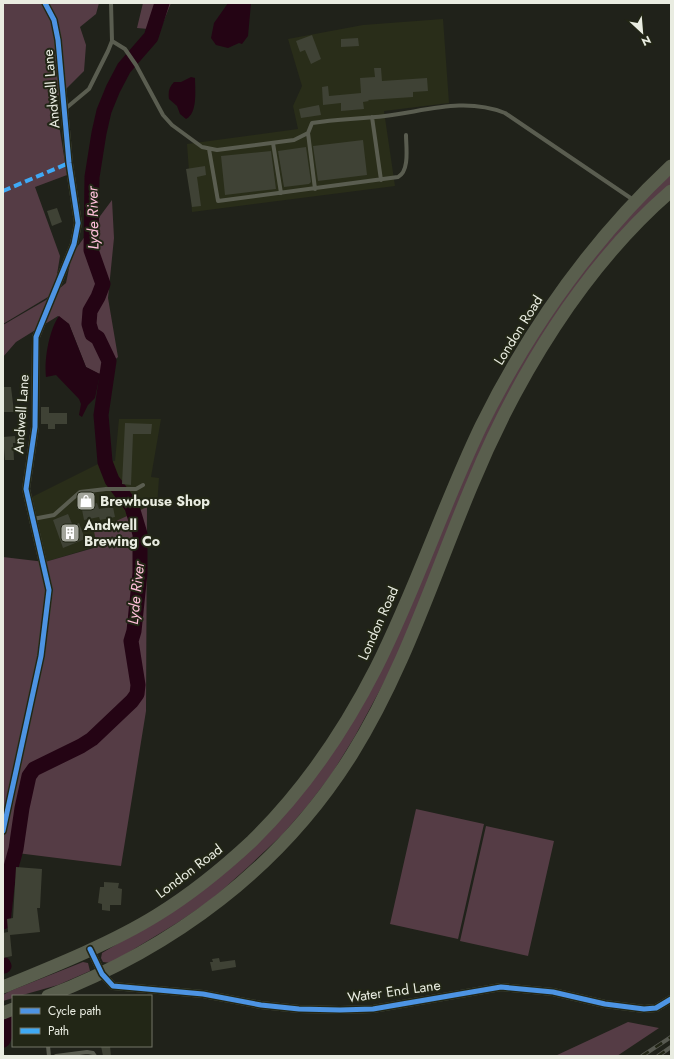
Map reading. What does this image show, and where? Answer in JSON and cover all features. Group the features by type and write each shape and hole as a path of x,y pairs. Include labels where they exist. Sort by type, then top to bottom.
{"main road":[{"name":"London Road","path":"3,987 90,949 154,917 213,875 269,823 316,767 348,719 377,666 462,468 499,393 559,294 596,245 635,201 671,166"},
{"path":"50,995 102,974 166,939 220,901 278,849 318,802 351,755 383,696 412,632 473,482 502,420 536,357 596,270 636,224 671,190"}],"street":[{"name":"Andwell Lane","path":"3,831 41,656 49,590 26,489 35,427 36,337 74,244 78,223 69,163 58,40 54,20 45,3"},
{"name":"Water End Lane","path":"90,949 102,974 113,986 203,994 299,1009 373,1009 501,986 553,992 605,1004 644,1009 656,1008 671,999"}],"lane":[{"path":"65,109 89,88 102,67 112,41 111,3"},
{"path":"112,41 125,49 136,65 163,114 172,125 190,140 202,147 217,150 273,143 294,140 308,133"},
{"path":"315,189 308,133 312,123 372,117 460,104 489,107 505,113 525,125 635,201"},
{"path":"372,117 381,180"},
{"path":"209,149 218,200 315,189 398,177 403,173 405,168 406,135"},
{"path":"273,143 280,193"},
{"path":"32,519 54,515 80,492 106,489 136,489 143,485"},
{"path":"56,1056 90,1052 95,1056"}],"shaded area":[{"path":"3,3 99,3 96,14 80,27 86,45 84,71 55,100 67,175 35,187 60,256 54,293 66,283 72,254 112,200 114,238 108,298 118,357 99,374 86,367 69,324 58,316 16,342 3,357 3,325 46,300 53,294 3,324"},
{"path":"143,3 171,3 160,30 137,28"},
{"path":"228,3 251,3 248,36 242,44 239,43 228,48 216,45 211,38 214,23"},
{"path":"443,19 449,103 384,111 395,186 192,212 187,144 298,129 293,106 302,86 288,39 363,25"},
{"path":"191,77 195,78 195,100 192,112 186,119 180,114 177,106 169,99 169,92 174,82 181,82"},
{"path":"671,172 671,184 649,204 551,325 394,664 355,736 331,775 282,835 211,900 177,923 111,963 103,962 101,958 102,953 184,904 326,761 467,466 522,359 593,254"},
{"path":"59,316 69,324 86,367 100,374 95,398 88,405 82,417 79,415 81,404 79,399 56,375 46,377 48,345 52,329"},
{"path":"119,419 161,419 151,477 159,478 157,506 147,507 98,546 45,562 28,499 100,463 115,461"},
{"path":"147,507 146,711 121,866 9,852 3,917 3,557 45,562 97,547 94,531"},
{"path":"416,809 484,824 458,939 390,924"},
{"path":"486,826 554,841 528,956 460,941"},
{"path":"83,962 88,963 90,971 58,985 23,995 12,995 12,998 3,1001 3,995"},
{"path":"628,1022 659,1028 617,1056 555,1056"}],"building":[{"path":"312,35 321,59 311,64 305,50 300,52 296,41"},
{"path":"358,38 359,46 341,47 341,39"},
{"path":"374,68 381,68 382,81 427,78 428,91 413,92 413,97 368,100 369,101 363,102 364,109 341,111 341,103 323,105 322,87 328,86 329,96 361,93 360,78 375,77"},
{"path":"319,105 321,115 301,118 299,109"},
{"path":"363,140 367,175 318,181 313,146"},
{"path":"306,147 311,182 309,184 284,187 278,151"},
{"path":"271,151 276,189 225,195 221,156"},
{"path":"205,166 206,175 197,177 201,206 192,207 186,169"},
{"path":"57,208 62,222 52,226 47,211"},
{"path":"3,387 11,387 14,412 3,412"},
{"path":"41,407 49,407 49,413 67,413 67,424 55,424 55,429 48,429 48,424 41,424"},
{"path":"125,423 152,424 151,434 133,434 131,485 122,484"},
{"path":"15,436 16,443 13,443 14,460 5,460 3,437"},
{"path":"91,497 92,504 97,503 99,509 113,507 115,517 100,520 99,517 84,520 80,499"},
{"name":"Andwell Brewing Co","path":"68,514 73,526 79,523 85,539 63,548 53,520"},
{"path":"16,867 42,869 40,908 37,908 40,932 10,935 12,956 3,958 3,933 8,932 7,919 13,918"},
{"path":"104,882 119,883 118,888 122,889 121,905 110,905 110,911 102,910 102,904 98,903 100,887 104,887"},
{"path":"219,958 220,962 235,960 236,967 212,971 210,962 213,962 212,959"},
{"path":"101,1047 110,1047 111,1056 103,1056"}],"waterway":[{"name":"Lyde River","path":"3,922 8,878 16,849 22,808 29,776 34,769 92,739 132,701 137,694 138,685 131,641 134,631 140,573 140,534 132,507 112,480 105,462 101,415 109,361 98,338 92,334 89,324 90,311 103,284 91,250 92,177 104,111 124,68 151,37 162,3"},
{"path":"3,1040 9,1025 8,1018"}],"railway":[{"path":"642,1056 671,1037"},
{"path":"658,1056 671,1047"}],"marked path":[{"path":"3,191 69,163"}],"cycle path":[{"path":"3,831 41,656 49,590 26,489 35,427 36,337 74,244 78,223 69,163 58,40 54,20 45,3"},
{"path":"90,949 102,974 113,986 203,994 261,1005 299,1009 373,1009 501,987 553,992 605,1004 644,1009 656,1008 671,999"}],"place":[{"name":"Brewhouse Shop","path":"86,501"},
{"name":"Andwell Brewing Co","path":"70,533"}]}
